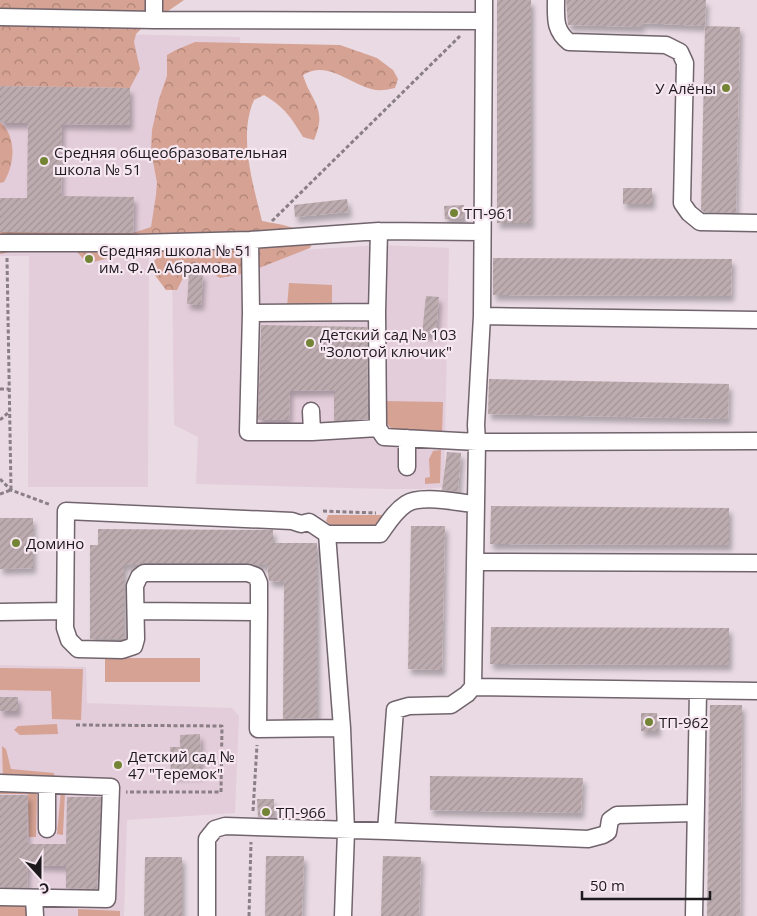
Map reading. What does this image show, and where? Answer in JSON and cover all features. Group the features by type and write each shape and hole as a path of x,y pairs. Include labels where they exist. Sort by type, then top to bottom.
{"lane":[{"path":"154,0 154,20"},
{"path":"386,831 395,710 409,706 451,705 467,694 473,687 476,426 482,316 480,21 484,0"},
{"path":"556,0 556,21 560,35 569,42 666,45 680,52 685,63 682,203 689,213 700,222 757,223"},
{"path":"0,17 154,20 480,21"},
{"path":"4,243 136,243 252,239 379,231 482,232"},
{"path":"379,231 378,428 384,437 477,442 757,441"},
{"path":"252,239 248,432 312,432 378,428"},
{"path":"251,313 378,312"},
{"path":"482,316 757,320"},
{"path":"312,411 312,432"},
{"path":"407,438 407,467"},
{"path":"342,728 258,729 259,583 256,576 248,573 144,573 139,577 134,586 136,638 134,646 122,650 78,649 69,640 65,628 66,511 292,521 301,524 309,522 327,534 380,534 407,503 421,499 476,504"},
{"path":"327,534 342,728 346,831 343,916"},
{"path":"475,562 757,563"},
{"path":"0,612 64,611"},
{"path":"136,611 259,612"},
{"path":"473,687 757,691"},
{"path":"694,916 698,691"},
{"path":"0,783 111,787 107,899 0,897"},
{"path":"47,784 47,829"},
{"path":"207,916 207,839 215,829 225,826 588,839 608,832 610,820 617,814 695,813"},
{"path":"34,898 34,916"}],"path":[{"path":"252,239 480,21"},
{"path":"4,243 11,490"},
{"path":"0,389 9,389"},
{"path":"0,420 10,412"},
{"path":"0,479 11,490 66,511"},
{"path":"0,494 11,490"},
{"path":"76,725 222,726 222,792 111,792"}],"shaded area":[{"path":"0,31 240,37 236,254 380,245 449,248 444,487 386,489 196,484 198,437 174,425 172,262 149,254 148,487 28,487 29,256 0,256"},
{"name":"Детский сад № 47 \"Теремок\"","path":"0,665 86,667 87,703 232,708 239,716 235,813 127,820 124,916 0,916"}],"green space":[{"path":"0,0 184,0 149,21 136,34 134,42 140,69 130,88 0,86"},
{"path":"195,42 340,45 377,58 393,70 398,79 395,88 381,90 367,88 340,75 321,70 303,75 319,112 318,129 314,140 303,137 286,113 271,99 264,95 254,100 249,114 247,144 251,176 262,221 289,227 308,235 314,239 310,248 246,273 220,278 210,272 187,270 177,290 166,290 151,270 152,263 157,258 156,250 142,250 93,262 84,260 74,248 15,251 0,254 0,232 133,233 151,227 157,183 151,150 152,130 159,99 167,76 167,55"},
{"path":"0,122 6,128 12,143 12,159 8,175 4,182 0,183"},
{"path":"289,283 332,285 332,308 287,307"},
{"path":"384,401 443,402 442,435 395,432 382,419"},
{"path":"441,450 440,483 425,484 425,478 430,477 429,459 433,451"},
{"path":"328,515 386,515 386,523 372,529 332,527 326,521"},
{"path":"105,658 200,658 200,682 105,682"},
{"path":"0,668 83,669 81,720 52,719 51,691 0,690"},
{"path":"57,724 58,734 20,735 14,730 18,726"},
{"path":"2,746 6,749 11,769 54,773 55,781 3,780"},
{"path":"0,789 33,789 37,795 36,837 29,837 28,794 0,794"},
{"path":"61,791 65,792 63,835 57,834"},
{"path":"0,905 27,906 27,916 0,916"},
{"path":"78,909 120,911 120,916 78,916"}],"building":[{"path":"497,0 531,0 531,223 497,223"},
{"path":"566,0 706,0 705,26 642,23 641,27 568,25"},
{"path":"705,26 740,27 736,213 704,212 701,210"},
{"name":"Средняя общеобразовательная школа № 51","path":"0,86 130,88 130,125 62,124 61,196 134,197 133,233 0,232 0,198 27,198 28,123 0,123"},
{"path":"623,188 652,188 652,204 623,204"},
{"path":"347,199 349,212 295,217 294,205"},
{"name":"ТП-961","path":"464,205 464,219 445,219 444,206"},
{"path":"493,258 732,259 731,296 493,295"},
{"path":"189,273 203,274 201,305 187,304"},
{"path":"426,296 439,297 436,334 422,334"},
{"path":"261,325 367,327 368,419 334,421 334,390 290,391 289,420 258,420"},
{"path":"489,379 729,384 728,419 488,414"},
{"path":"447,452 461,453 458,492 442,490"},
{"path":"491,506 729,508 729,545 490,544"},
{"name":"Домино","path":"0,518 33,518 33,568 0,569"},
{"path":"411,526 445,526 442,670 408,669"},
{"path":"98,529 273,530 273,543 317,543 317,718 283,719 284,582 269,581 267,565 248,563 144,563 124,565 124,639 90,639 90,545 98,545"},
{"path":"491,627 729,628 729,665 490,664"},
{"path":"0,697 18,697 18,711 0,711"},
{"path":"710,705 742,705 740,916 707,916"},
{"name":"ТП-962","path":"641,713 657,713 658,731 641,731"},
{"path":"200,734 201,774 171,775 170,747 180,747 180,735"},
{"path":"430,776 583,778 581,813 430,810"},
{"path":"0,795 28,795 27,844 66,844 67,797 101,797 97,889 66,888 66,866 28,865 27,888 0,887"},
{"name":"ТП-966","path":"257,799 274,799 274,818 258,817"},
{"path":"266,856 304,856 302,916 265,916"},
{"path":"383,856 421,857 419,916 381,916"},
{"path":"145,857 182,857 182,916 144,916"}],"place":[{"name":"У Алёны","path":"726,88"},
{"name":"Средняя общеобразовательная школа № 51","path":"44,161"},
{"name":"ТП-961","path":"454,213"},
{"name":"Средняя школа № 51 им. Ф. А. Абрамова","path":"89,259"},
{"name":"Детский сад № 103 \"Золотой ключик\"","path":"310,343"},
{"name":"Домино","path":"16,543"},
{"name":"ТП-962","path":"649,722"},
{"name":"Детский сад № 47 \"Теремок\"","path":"118,765"},
{"name":"ТП-966","path":"266,812"}]}
